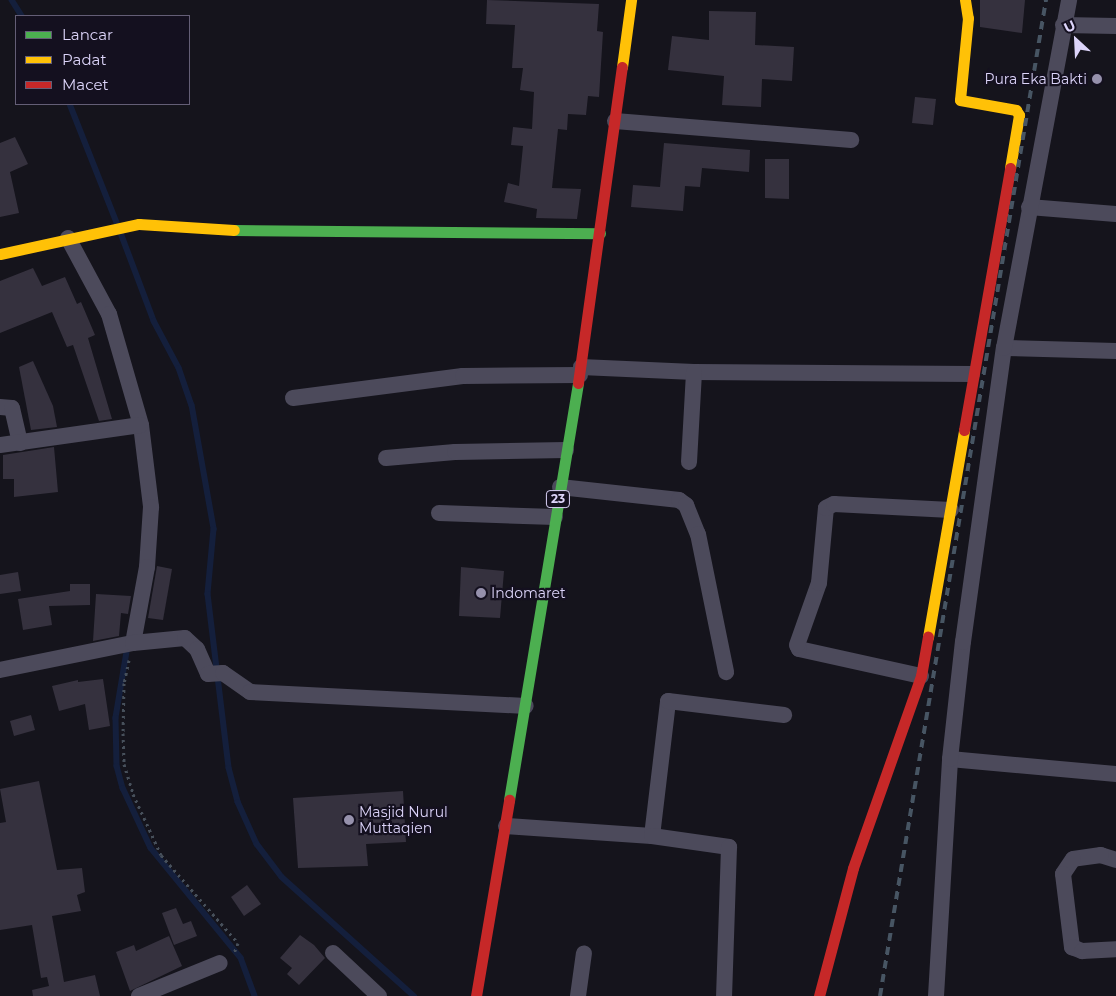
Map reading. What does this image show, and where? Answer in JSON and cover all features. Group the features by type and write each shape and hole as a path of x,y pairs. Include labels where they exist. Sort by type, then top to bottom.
{"main road":[{"name":"23","path":"476,996 526,706 580,371 631,0"},
{"path":"819,996 853,868 921,676 951,510 972,374 1019,115 1016,110 960,100 968,18 965,0"},
{"path":"0,254 139,224 274,232 419,229 600,233"}],"street":[{"path":"936,996 950,759 1004,348 1068,0"},
{"path":"1064,25 1116,26"},
{"path":"615,121 851,140"},
{"path":"1029,207 1116,214"},
{"path":"69,238 109,314 142,425 151,507 147,567 128,643"},
{"path":"1004,348 1116,351"},
{"path":"292,398 464,376 580,371 972,374"},
{"path":"689,462 694,372"},
{"path":"0,408 12,408 20,443"},
{"path":"0,445 142,425"},
{"path":"386,458 455,452 566,450"},
{"path":"560,487 680,500 686,505 698,534 726,672"},
{"path":"921,676 799,649 797,645 819,583 826,508 834,504 951,510"},
{"path":"439,514 555,517"},
{"path":"0,670 128,643 185,638 196,648 216,674 250,692 526,706"},
{"path":"652,836 668,701 784,715"},
{"path":"950,759 1116,774"},
{"path":"506,826 652,836 729,847 724,996"},
{"path":"1116,860 1101,855 1073,859 1063,874 1072,947 1082,951 1116,949"},
{"path":"333,953 379,996"},
{"path":"578,996 584,953"},
{"path":"139,996 220,963"}],"path":[{"path":"128,643 124,683 124,764 133,794 161,855 238,943 238,949"}],"building":[{"path":"487,0 599,4 597,31 603,32 599,97 588,96 586,115 568,114 567,130 558,129 552,188 581,189 577,219 536,218 537,209 504,202 508,183 519,186 523,146 511,145 513,127 532,129 534,92 520,90 523,68 512,68 515,25 486,24"},
{"path":"980,0 1025,0 1022,33 980,27"},
{"path":"709,11 756,12 755,45 794,47 792,81 762,79 761,107 722,105 724,76 668,70 672,36 709,40"},
{"path":"915,97 936,99 933,125 912,123"},
{"path":"15,137 28,164 10,172 19,213 0,217 0,143"},
{"path":"664,143 750,150 749,172 702,168 700,187 685,186 683,211 631,207 633,185 660,187"},
{"path":"765,159 789,159 789,199 765,198"},
{"path":"33,268 42,286 65,277 77,304 81,302 95,335 88,338 112,419 99,421 73,345 67,347 52,312 0,333 0,281"},
{"path":"33,361 53,406 57,427 31,430 19,367"},
{"path":"54,447 58,492 14,497 14,479 3,479 3,455"},
{"path":"157,566 172,569 163,620 148,618"},
{"name":"Indomaret","path":"461,567 504,571 500,618 459,616"},
{"path":"18,572 21,591 0,594 0,575"},
{"path":"70,584 90,584 90,605 49,606 52,625 23,630 18,599 70,591"},
{"path":"96,594 131,596 128,614 121,613 119,636 93,641"},
{"path":"103,679 110,726 89,730 85,704 59,711 52,686 78,680 78,682"},
{"path":"31,715 35,730 14,736 10,721"},
{"path":"39,781 57,870 82,868 85,892 77,895 81,911 52,916 64,982 95,975 100,996 33,996 32,990 49,986 47,977 41,978 32,925 0,930 0,823 6,822 0,789"},
{"name":"Masjid Nurul Muttaqien","path":"403,791 406,842 366,844 368,866 298,868 293,798"},
{"path":"247,885 261,904 244,916 231,897"},
{"path":"176,908 183,924 191,921 197,936 174,945 162,913"},
{"path":"300,935 314,945 325,958 299,985 287,974 292,968 280,958"},
{"path":"169,936 182,966 130,991 116,952 134,945 136,951"}],"waterway":[{"path":"12,0 21,15"},
{"path":"70,105 118,225"},
{"path":"121,233 154,321 179,368 192,405 214,529 208,594 229,768 238,802 257,844 282,877 414,996"},
{"path":"128,646 116,718 117,766 123,788 151,848 241,958 255,996"}],"railway":[{"path":"880,996 1046,0"}],"traffic: fast":[{"path":"234,230 600,233"},
{"path":"509,800 578,383"}],"traffic: slow":[{"path":"622,67 631,0"},
{"path":"965,0 968,18 960,100 1016,110 1019,115 1010,168"},
{"path":"0,254 139,224 234,230"},
{"path":"928,637 964,430"}],"traffic: jam":[{"path":"578,383 622,67"},
{"path":"964,430 1010,168"},
{"path":"819,996 853,868 921,676 928,637"},
{"path":"476,996 509,800"}],"place":[{"name":"Pura Eka Bakti","path":"1097,79"},
{"name":"Indomaret","path":"481,593"},
{"name":"Masjid Nurul Muttaqien","path":"349,820"}]}
